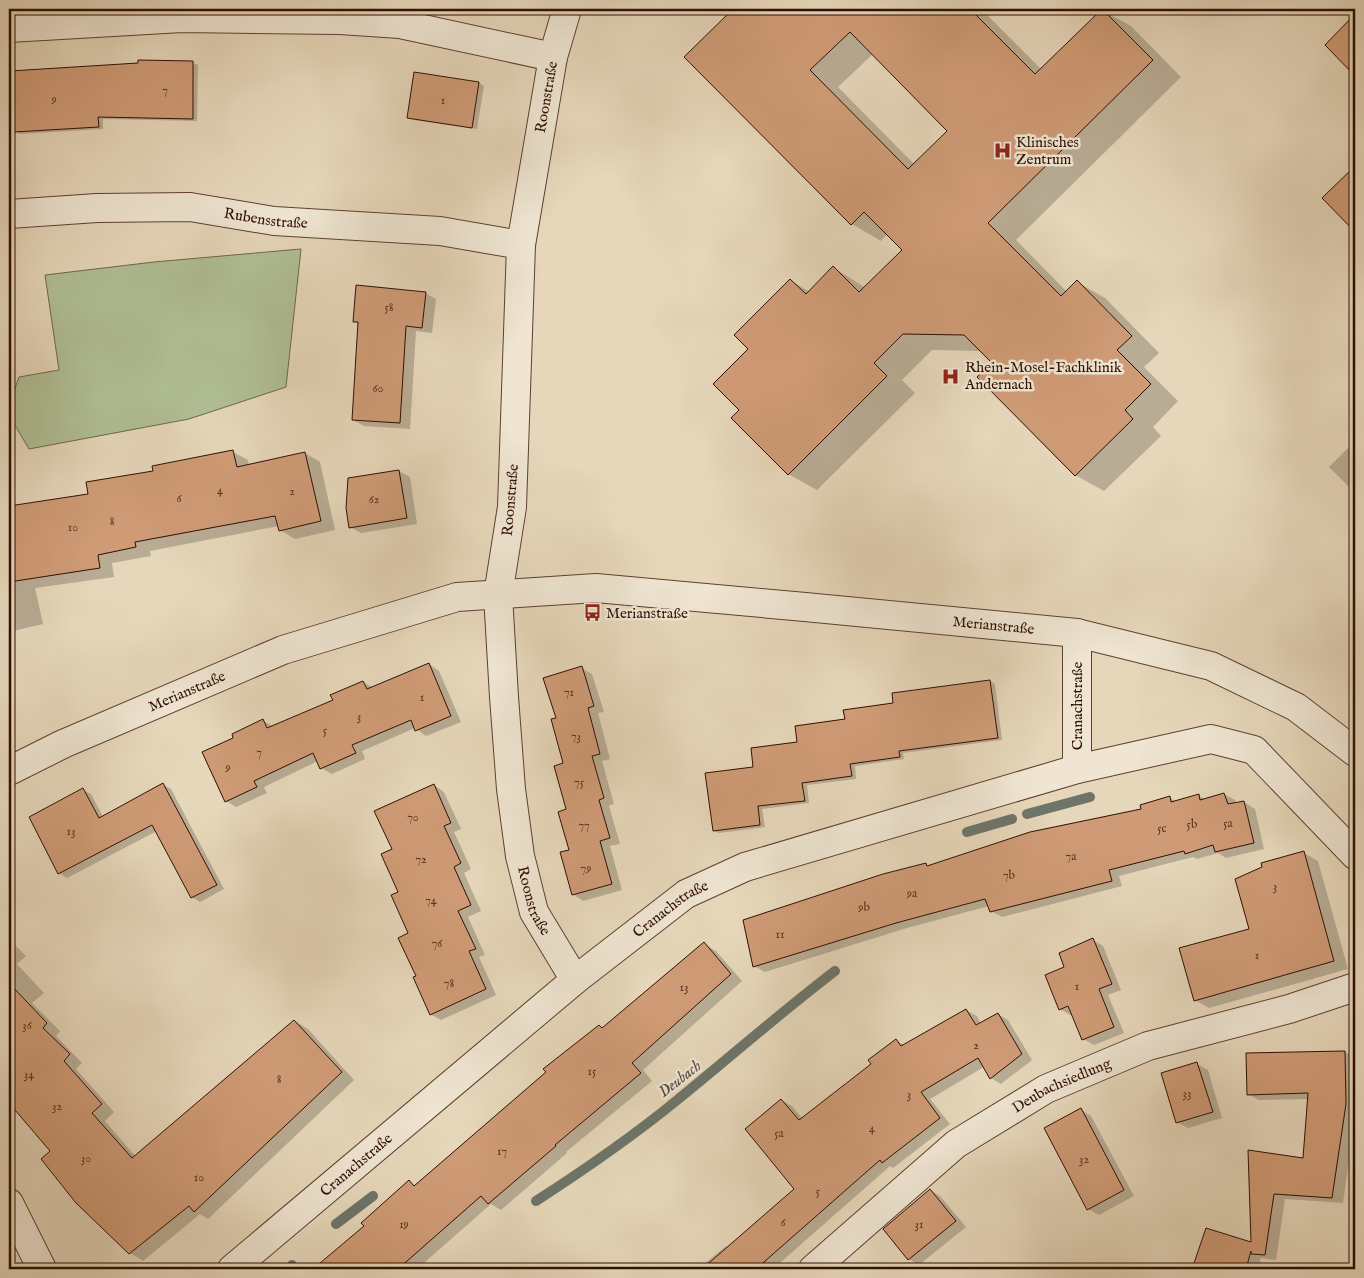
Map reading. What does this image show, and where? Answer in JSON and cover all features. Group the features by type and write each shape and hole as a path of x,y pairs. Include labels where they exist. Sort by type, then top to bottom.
{"street":[{"name":"Roonstraße","path":"567,9 553,57 521,245 512,507 498,595 509,762 520,856 534,912 575,980"},
{"path":"9,28 182,18 340,20 400,24 553,57"},
{"name":"Rubensstraße","path":"9,214 97,208 190,207 274,221 440,232 521,245"},
{"name":"Merianstraße","path":"9,771 63,744 283,650 457,598 596,588 805,606 1077,633 1211,666 1296,707 1355,752"},
{"name":"Cranachstraße","path":"232,1269 575,980 686,894 745,867 1077,769 1077,633"},
{"path":"1077,769 1211,739 1254,750 1355,855"},
{"name":"Deubachsiedlung","path":"813,1269 956,1144 1046,1089 1148,1046 1289,1009 1355,987"},
{"path":"9,1203 42,1269"}],"green space":[{"path":"301,249 286,387 189,419 29,449 9,415 9,405 19,377 59,370 45,275 154,262"}],"building":[{"name":"Klinisches Zentrum","path":"733,9 970,9 1035,74 1102,9 1153,60 988,223 1061,296 1077,280 1132,336 1117,350 1151,384 1125,410 1133,419 1075,476 977,377 992,363 964,335 903,334 874,363 887,376 788,475 731,418 739,410 713,384 748,349 734,335 790,279 806,294 833,266 859,292 902,250 864,212 851,225 684,57","holes":["850,32 947,131 908,169 810,70"]},
{"path":"1355,14 1355,76 1325,45"},
{"path":"138,60 193,61 193,119 98,117 99,127 14,132 10,71 138,63"},
{"path":"414,72 479,82 472,128 407,118"},
{"path":"1355,166 1355,232 1322,198"},
{"path":"356,285 426,292 422,328 406,326 400,423 352,420 358,322 353,322"},
{"path":"233,450 237,467 305,452 321,521 279,531 275,516 135,542 136,547 98,555 100,568 9,582 9,506 88,494 86,482 153,471 152,466"},
{"path":"399,470 407,518 349,528 346,508 348,478"},
{"path":"429,663 451,716 415,731 411,720 352,745 356,753 320,769 313,753 254,781 257,787 225,802 202,752 233,738 232,734 263,719 267,728 333,700 330,695 363,681 367,689"},
{"path":"582,666 594,706 588,708 600,754 592,756 604,798 599,800 610,838 600,841 612,884 572,895 560,852 569,850 558,812 566,809 554,766 563,763 551,719 556,718 543,678"},
{"path":"990,680 998,738 899,751 900,757 850,764 852,776 802,783 805,801 758,806 760,825 713,831 705,773 753,767 751,748 797,742 795,726 845,719 843,710 893,703 892,693"},
{"path":"163,783 217,885 191,898 152,825 58,874 29,817 83,788 99,818"},
{"path":"434,784 451,823 444,826 461,863 454,867 471,905 458,911 476,949 469,951 486,989 430,1015 413,977 416,976 398,938 408,933 391,895 398,892 381,854 392,849 374,811"},
{"path":"1224,793 1228,804 1244,801 1254,843 1215,852 1213,845 1185,854 1184,851 1109,870 1112,881 990,912 985,899 896,923 753,967 743,920 883,874 926,863 927,866 1030,832 1141,809 1140,805 1170,796 1171,802 1199,794 1200,800"},
{"path":"1304,851 1334,961 1194,1001 1179,948 1249,929 1235,879 1262,867 1261,863"},
{"path":"1093,938 1112,984 1099,989 1114,1027 1082,1040 1068,1006 1059,1010 1045,975 1064,967 1059,953"},
{"path":"704,942 731,974 632,1063 641,1073 488,1204 481,1196 398,1269 313,1269 364,1226 361,1223 409,1180 414,1186 546,1072 543,1069 599,1025 602,1028"},
{"path":"9,983 47,1023 43,1028 70,1054 64,1061 102,1104 92,1113 132,1158 294,1020 342,1072 194,1212 189,1206 129,1254 76,1203 41,1159 50,1151 9,1103"},
{"path":"966,1009 976,1025 998,1013 1022,1054 990,1079 978,1058 921,1092 940,1118 882,1163 880,1160 756,1269 702,1269 794,1189 745,1129 781,1099 799,1120 871,1064 868,1060 896,1039 901,1046"},
{"path":"1345,1051 1346,1104 1332,1198 1274,1194 1265,1255 1251,1254 1251,1251 1246,1269 1192,1269 1206,1228 1251,1242 1248,1150 1303,1158 1308,1093 1247,1095 1246,1053"},
{"path":"1197,1062 1213,1112 1176,1123 1161,1073"},
{"path":"1081,1108 1124,1190 1087,1210 1044,1128"},
{"path":"930,1189 956,1221 908,1260 883,1229"}],"waterway":[{"name":"Deubach","path":"1027,814 1090,797"},
{"name":"Deubach","path":"967,832 1012,819"},
{"name":"Deubach","path":"536,1201 590,1165 676,1101 835,971"},
{"name":"Deubach","path":"336,1224 373,1196"},
{"name":"Deubach","path":"290,1269 292,1265"}],"place":[{"name":"Klinisches Zentrum","path":"1002,151"},
{"name":"Rhein-Mosel-Fachklinik Andernach","path":"951,376"},
{"name":"Merianstraße","path":"592,613"}]}
